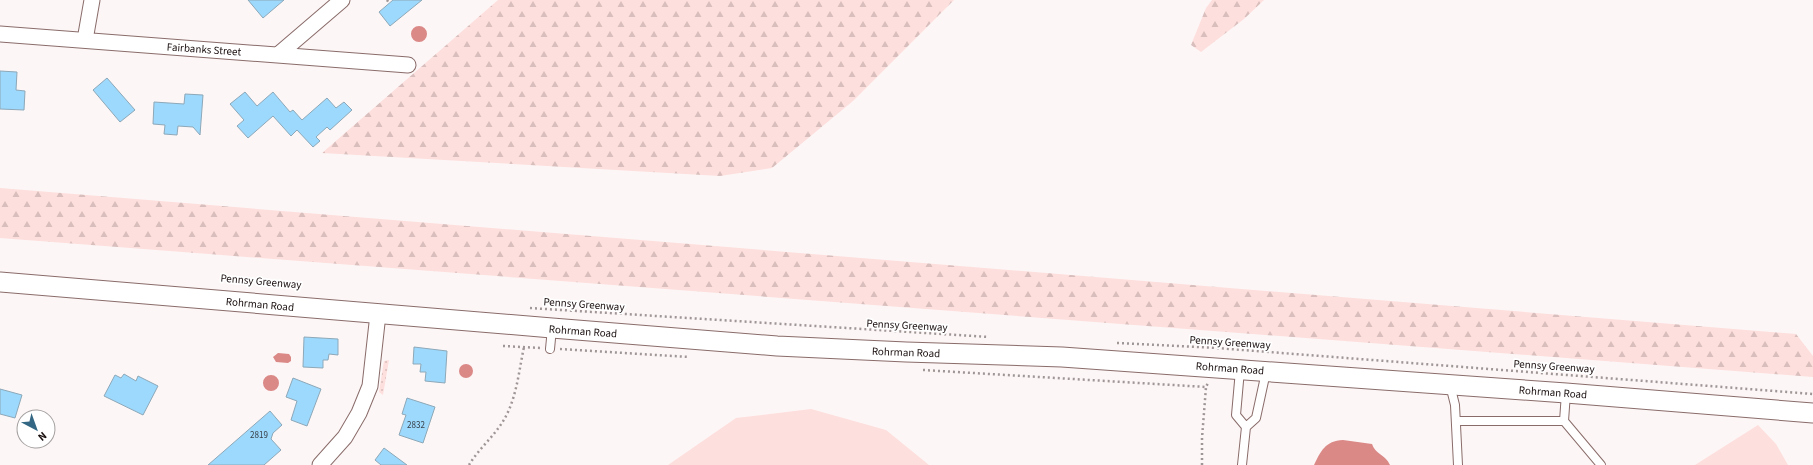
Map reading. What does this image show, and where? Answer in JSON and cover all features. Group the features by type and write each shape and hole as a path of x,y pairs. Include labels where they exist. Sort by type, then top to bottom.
{"street":[{"path":"85,40 92,0"},
{"path":"280,54 342,0"},
{"name":"Fairbanks Street","path":"0,34 280,54 408,65"},
{"name":"Rohrman Road","path":"0,282 785,346 1062,357 1566,393 1813,413"},
{"path":"320,465 345,437 359,413 368,390 378,314"}],"lane":[{"path":"550,349 552,328"},
{"path":"1240,369 1236,415 1246,427"},
{"path":"1242,465 1246,427 1256,418 1266,371"},
{"path":"1450,385 1455,405 1458,465"},
{"path":"1566,393 1564,421 1601,465"},
{"path":"1456,421 1564,421"}],"path":[{"name":"Pennsy Greenway","path":"523,308 995,337"},
{"name":"Pennsy Greenway","path":"1113,343 1217,348 1813,394"},
{"path":"469,465 476,453 506,416 514,395 524,347"},
{"path":"1202,465 1202,438 1206,386"}],"green space":[{"path":"498,0 954,0 853,101 772,168 720,176 322,153"},
{"path":"1212,0 1264,0 1244,19 1201,52 1191,45 1206,8"},
{"path":"0,188 1796,334 1813,356 1813,377 0,238"},
{"path":"389,360 383,395 379,392 384,361"},
{"path":"811,409 886,430 929,465 668,465 736,418"},
{"path":"1758,425 1776,444 1788,465 1695,465"}],"shaded area":[{"path":"419,26 426,31 427,34 422,41 419,42 412,37 411,34 416,27"},
{"path":"278,353 289,354 291,361 288,363 276,362 273,357"},
{"path":"463,364 469,364 473,368 473,374 469,378 463,378 459,374 459,368"},
{"path":"271,375 277,377 279,383 277,389 271,391 265,389 263,383 265,377"},
{"path":"1343,440 1372,444 1375,450 1386,458 1390,465 1314,465 1324,448 1332,442"}],"building":[{"path":"248,0 284,0 263,18"},
{"path":"393,0 422,0 390,26 379,12"},
{"path":"0,71 17,72 16,90 25,91 24,110 0,109"},
{"path":"107,78 135,110 120,122 93,90"},
{"path":"245,92 257,106 273,92 290,112 293,110 302,120 327,98 336,108 344,102 352,110 330,130 327,127 316,137 320,141 313,147 297,130 291,136 273,116 248,138 237,126 244,120 230,104"},
{"path":"185,94 203,95 200,135 193,127 178,126 177,135 164,134 165,125 153,124 154,102 184,104"},
{"path":"304,337 338,339 338,355 329,354 328,360 323,360 323,368 303,367"},
{"path":"414,347 447,351 445,383 425,381 426,372 420,372 421,364 413,364"},
{"path":"124,374 136,381 138,376 158,386 143,415 104,396 115,375 121,378"},
{"path":"293,378 321,389 307,426 291,420 297,401 286,397"},
{"path":"0,389 22,395 18,409 16,409 15,418 0,414"},
{"path":"407,398 435,407 423,443 399,435 406,415 402,414"},
{"path":"270,411 282,425 273,433 271,439 281,450 264,465 208,465"},
{"path":"384,448 407,465 381,465 375,460"}]}
